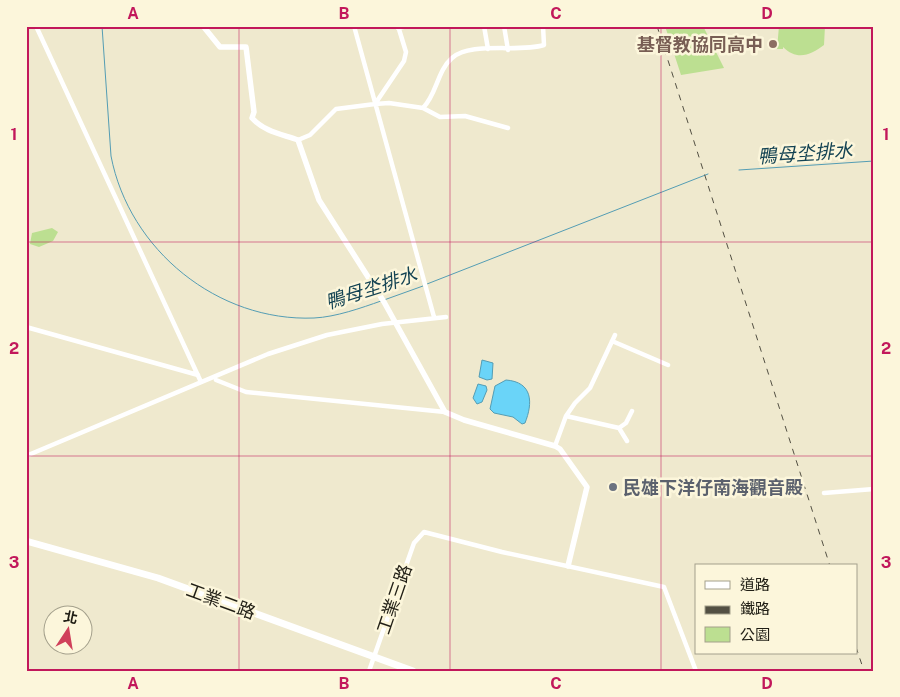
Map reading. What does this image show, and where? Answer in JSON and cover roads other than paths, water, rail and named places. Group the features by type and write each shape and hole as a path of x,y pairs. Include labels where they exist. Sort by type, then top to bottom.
{"main road":[{"name":"工業二路","path":"26,542 158,578 413,671"}],"street":[{"path":"36,26 201,382"},
{"path":"203,26 220,47 246,47 254,112 252,118 271,132 298,140 310,135 336,109 389,103 423,108 440,117 465,116 508,128"},
{"path":"354,26 434,317"},
{"path":"375,104 404,60 406,52 398,27 408,26"},
{"path":"484,26 488,50"},
{"path":"504,26 508,50"},
{"path":"423,108 439,74 452,57 474,50 508,50 544,45 542,26"},
{"path":"298,140 319,200 380,295 445,412"},
{"path":"26,456 268,354 327,336 395,322 446,317"},
{"path":"26,327 198,375"},
{"path":"555,446 566,416 575,403 590,388 614,335"},
{"path":"612,341 668,364"},
{"path":"216,380 246,392 445,412 464,420 555,446 587,487 568,566 664,587 696,671"},
{"path":"619,428 626,423 632,411"},
{"path":"566,416 619,428 627,441"},
{"path":"824,493 874,489"},
{"name":"工業三路","path":"369,671 414,543 424,532 502,552 568,566"}],"water":[{"path":"482,360 493,363 492,379 487,380 479,377"},
{"path":"506,380 521,385 529,395 528,415 525,423 522,424 513,417 494,413 490,409 495,386"},
{"path":"478,384 486,386 487,390 482,402 477,404 473,398"}],"waterway":[{"name":"鴨母坔排水","path":"102,26 111,156 121,190 137,222 158,250 183,274 212,293 244,308 278,316 314,318 331,316 381,301"},
{"name":"鴨母坔排水","path":"739,170 874,161"},
{"name":"鴨母坔排水","path":"427,284 708,174"},
{"name":"鴨母坔排水","path":"384,300 423,286"}],"railway":[{"path":"657,26 829,564"},
{"path":"858,653 864,671"}],"place":[{"name":"基督教協同高中","path":"773,44"},
{"name":"民雄下洋仔南海觀音殿","path":"613,487"}]}
